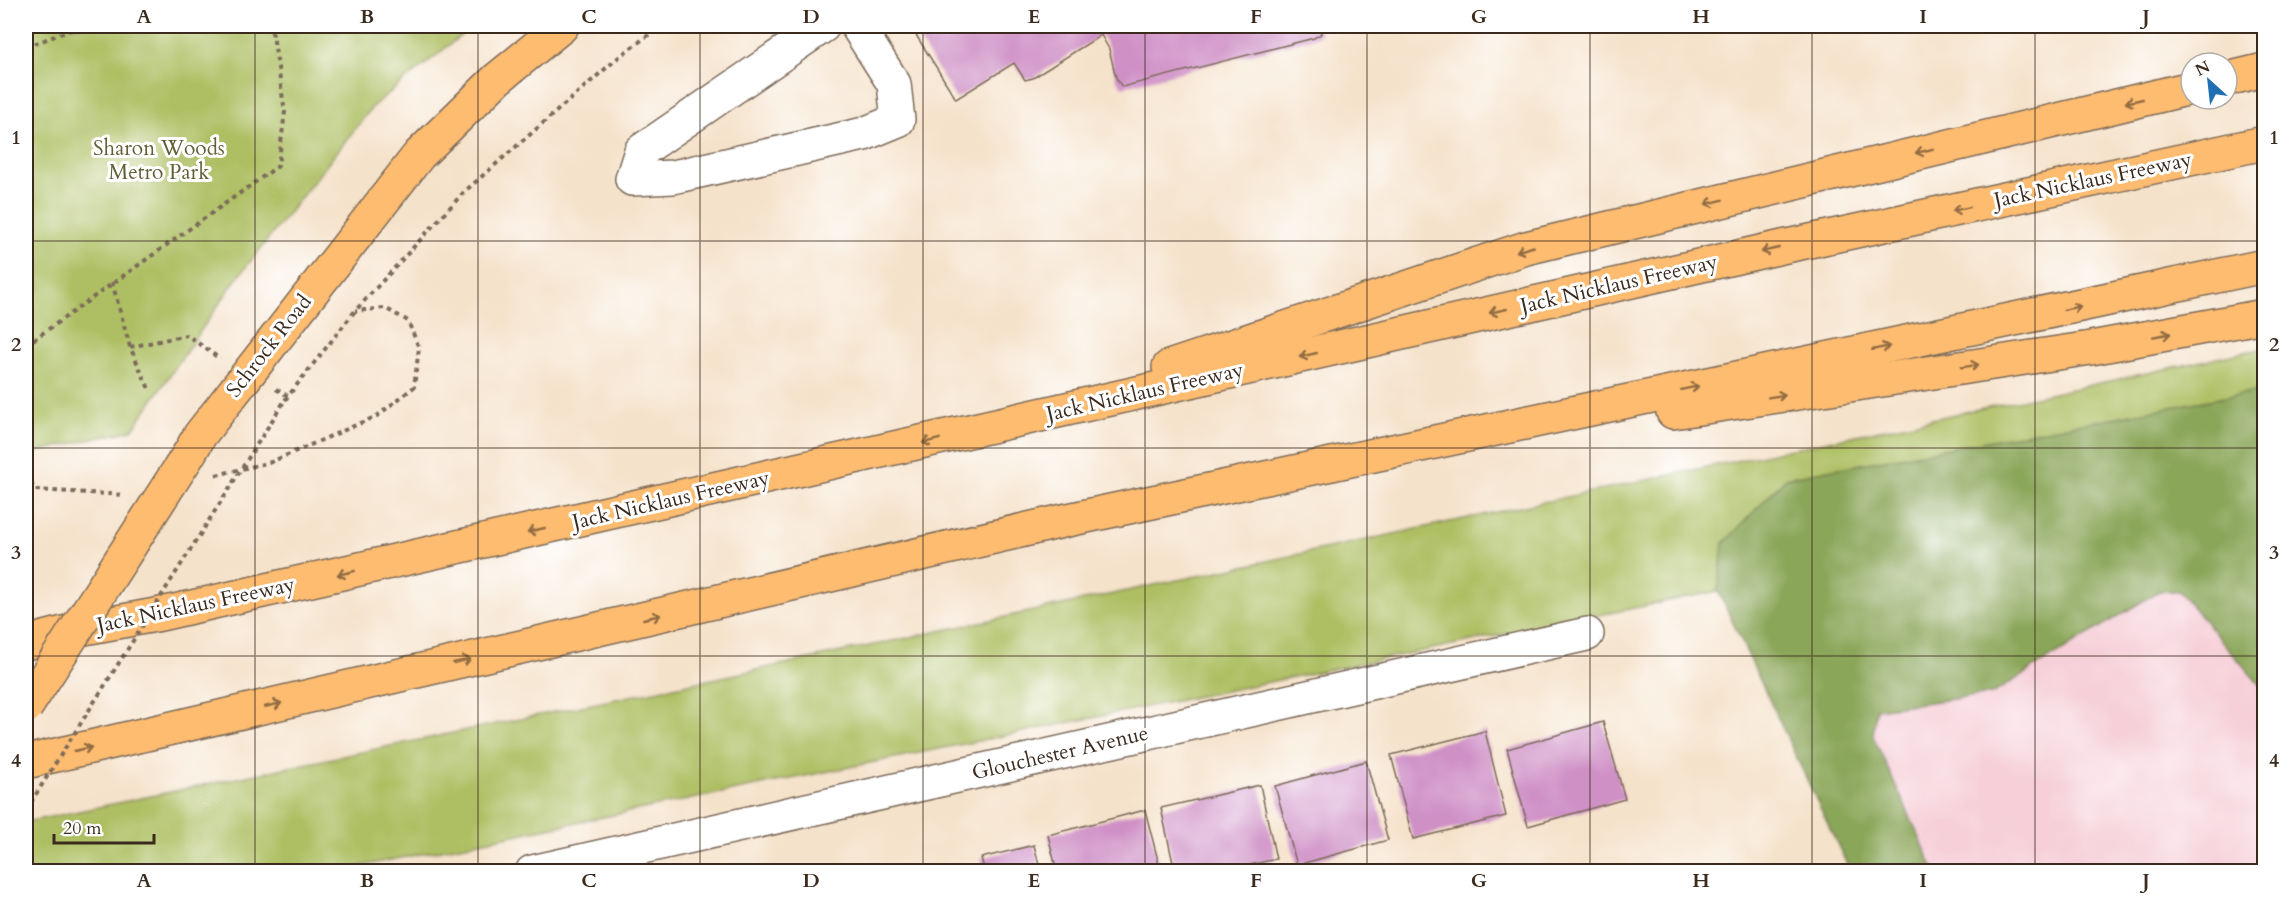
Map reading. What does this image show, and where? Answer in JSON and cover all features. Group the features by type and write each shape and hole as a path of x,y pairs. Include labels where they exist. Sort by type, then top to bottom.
{"main road":[{"name":"Schrock Road","path":"26,707 197,466 200,435 419,155 497,79 562,26"},
{"path":"2239,76 2265,70"},
{"path":"988,427 1526,248 2179,91"},
{"name":"Jack Nicklaus Freeway","path":"26,643 79,629 161,614 683,498 1782,247 2265,143"},
{"path":"26,762 1064,521 2265,266"},
{"path":"1283,473 2091,348 2265,316"}],"street":[{"path":"824,26 641,151 632,179 673,177 864,134 898,120 894,84 856,26"},
{"name":"Glouchester Avenue","path":"532,872 1587,634"}],"path":[{"path":"26,47 81,26"},
{"path":"26,345 278,166 285,112 273,35 269,26"},
{"path":"26,810 285,400 355,311 464,192 620,56 661,26"},
{"path":"112,282 130,346 150,391"},
{"path":"197,466 271,462 378,416 414,387 419,348 408,321 385,308 355,311"},
{"path":"130,346 187,335"},
{"path":"26,474 35,490 127,495"}],"shaded area":[{"path":"2159,591 2179,591 2264,690 2264,871 1935,871 1873,736 1876,709 1992,694"}],"green space":[{"name":"Sharon Woods Metro Park","path":"26,26 473,26 374,105 235,281 132,430 26,454"},
{"path":"2264,348 2264,390 1786,478 1724,544 1718,591 337,871 26,871 26,822 813,658"},
{"path":"2264,390 2264,690 2179,591 2159,591 1992,694 1876,709 1873,736 1935,871 1850,871 1718,591 1723,544 1786,478"}],"building":[{"path":"932,26 1319,26 1321,34 1314,38 1122,87 1116,78 1109,49 1101,35 1033,78 1025,80 1014,63 956,99 916,35"},
{"path":"1603,722 1625,799 1528,826 1507,749"},
{"path":"1485,731 1506,816 1413,839 1391,755"},
{"path":"1366,761 1388,840 1297,865 1275,786"},
{"path":"1260,785 1276,859 1236,868 1237,872 1175,872 1161,808"},
{"path":"1145,810 1161,872 1057,872 1048,835"},
{"path":"1034,845 1041,872 985,872 981,858"}]}
